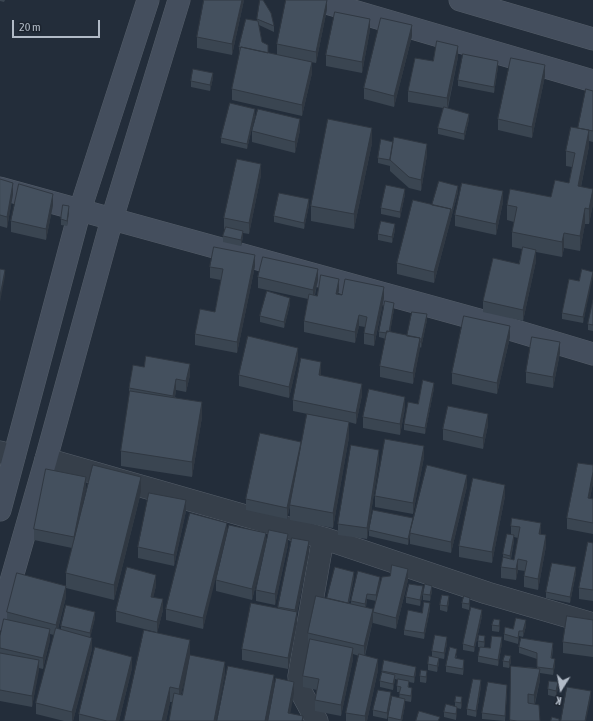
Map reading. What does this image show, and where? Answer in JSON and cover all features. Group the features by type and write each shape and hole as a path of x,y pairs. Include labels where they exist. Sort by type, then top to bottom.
{"main road":[{"path":"0,510 7,454 80,210 148,0"},
{"path":"0,619 112,219 179,0"},
{"path":"316,0 593,81"},
{"path":"460,0 593,39"},
{"path":"0,188 476,319 593,354"}],"street":[{"path":"46,459 323,538 487,593 593,624"},
{"path":"317,721 300,690 299,676 323,538"}],"building":[{"path":"204,0 242,0 232,44 197,37"},
{"path":"260,0 263,0 271,13 274,26 257,19"},
{"path":"286,0 327,0 316,52 277,44"},
{"path":"335,12 370,19 362,62 326,55"},
{"path":"381,18 412,25 394,96 364,88"},
{"path":"246,19 258,21 262,42 268,45 268,53 239,47"},
{"path":"437,41 458,46 447,98 408,91 415,58 433,61"},
{"path":"241,47 312,62 302,105 232,89"},
{"path":"463,54 498,61 494,87 458,80"},
{"path":"511,58 545,65 532,127 498,119"},
{"path":"193,69 213,73 210,85 191,81"},
{"path":"586,89 593,91 593,131 578,128"},
{"path":"230,103 255,109 247,144 221,138"},
{"path":"444,107 469,114 464,134 438,128"},
{"path":"258,109 300,119 295,142 252,131"},
{"path":"328,119 372,128 354,214 311,206"},
{"path":"571,127 589,130 578,186 593,189 589,209 585,208 580,236 564,233 562,242 512,232 517,207 507,205 510,189 551,197 555,180 569,183 575,153 566,151"},
{"path":"394,137 427,144 421,180 409,177 390,160"},
{"path":"381,139 393,142 390,160 378,158"},
{"path":"237,159 261,164 249,223 224,218"},
{"path":"0,179 13,183 7,217 0,215"},
{"path":"439,181 458,186 451,215 451,209 432,205"},
{"path":"462,183 503,191 496,224 455,215"},
{"path":"19,184 53,194 46,229 11,221"},
{"path":"386,185 405,189 400,212 381,208"},
{"path":"279,193 309,199 304,223 274,216"},
{"path":"413,200 451,209 434,272 397,263"},
{"path":"63,205 69,206 67,221 61,219"},
{"path":"381,221 395,224 392,237 378,234"},
{"path":"226,227 243,231 241,240 223,236"},
{"path":"214,247 255,255 237,342 195,334 200,309 215,312 223,269 210,267"},
{"path":"523,247 536,250 523,310 483,301 493,258 519,264"},
{"path":"263,257 318,269 313,290 258,277"},
{"path":"0,269 5,270 0,296"},
{"path":"582,269 593,272 583,317 562,313 569,279 579,281"},
{"path":"321,275 339,279 336,294 342,295 345,279 384,287 374,335 364,333 367,317 359,315 355,332 304,321 309,294 317,296"},
{"path":"267,291 290,298 284,322 260,316"},
{"path":"593,300 593,325 588,324"},
{"path":"385,301 394,303 389,332 387,331 387,333 379,332"},
{"path":"412,312 427,314 421,342 420,338 407,336"},
{"path":"464,316 510,326 497,383 452,373"},
{"path":"387,331 420,338 413,373 380,366"},
{"path":"248,336 298,348 289,387 239,375"},
{"path":"532,337 560,342 553,377 526,372"},
{"path":"146,356 190,364 186,381 176,379 173,396 129,388 133,365 144,367"},
{"path":"301,358 321,362 319,375 362,384 356,413 293,400"},
{"path":"423,380 434,383 425,428 404,424 408,402 418,404"},
{"path":"369,389 405,397 400,424 363,417"},
{"path":"130,391 202,402 192,462 121,451"},
{"path":"448,406 488,414 483,438 443,429"},
{"path":"307,414 349,422 333,513 290,505"},
{"path":"260,433 301,442 287,508 246,499"},
{"path":"385,439 424,446 413,503 375,496"},
{"path":"351,445 379,450 367,528 338,524"},
{"path":"578,463 593,465 588,498 593,499 593,523 567,518"},
{"path":"93,465 141,477 114,585 66,573"},
{"path":"427,465 467,475 451,542 410,533"},
{"path":"46,469 86,477 74,537 34,529"},
{"path":"473,478 505,485 492,552 459,546"},
{"path":"149,493 186,500 174,555 138,547"},
{"path":"373,510 413,518 408,539 369,530"},
{"path":"190,513 227,523 203,618 166,609"},
{"path":"512,518 541,523 539,534 546,535 538,579 524,576 527,561 518,559 516,569 501,567 503,557 514,560 520,527 511,526"},
{"path":"229,525 266,533 252,589 216,580"},
{"path":"269,530 288,534 275,594 256,590"},
{"path":"507,534 514,535 510,556 503,554"},
{"path":"292,538 309,541 295,610 278,607"},
{"path":"588,542 593,543 593,590 579,588"},
{"path":"552,563 576,567 570,597 546,592"},
{"path":"392,565 408,569 396,618 373,612 382,577 390,576"},
{"path":"127,567 156,575 151,597 163,599 157,622 116,611"},
{"path":"335,567 354,572 348,603 327,598"},
{"path":"358,571 380,577 376,595 367,594 365,604 351,601"},
{"path":"17,573 66,586 56,625 7,612"},
{"path":"409,584 423,586 420,600 406,597"},
{"path":"425,584 432,586 430,595 423,594"},
{"path":"442,595 449,596 447,606 440,605"},
{"path":"316,596 373,609 364,646 308,633"},
{"path":"464,596 470,598 469,604 462,603"},
{"path":"424,602 430,603 424,633 404,630 408,610 422,613"},
{"path":"251,603 297,612 288,658 242,649"},
{"path":"66,605 95,612 90,633 61,626"},
{"path":"471,607 482,610 474,647 463,644"},
{"path":"567,616 593,620 593,646 563,642"},
{"path":"516,618 526,620 523,631 519,631 518,638 504,634 505,627 513,629"},
{"path":"4,619 50,629 43,658 0,648 0,636"},
{"path":"494,619 500,620 499,626 492,625"},
{"path":"56,628 92,638 72,712 36,703"},
{"path":"144,630 190,640 179,689 170,687 162,721 124,721"},
{"path":"435,635 447,637 444,653 432,651"},
{"path":"479,635 485,636 484,642 478,641"},
{"path":"492,636 502,637 498,660 478,656 480,647 490,648"},
{"path":"521,638 553,643 551,658 555,659 553,669 537,667 537,653 519,647"},
{"path":"310,639 353,648 341,705 315,700 319,679 303,676"},
{"path":"95,647 132,657 116,721 107,721 79,714"},
{"path":"450,647 457,649 455,658 464,660 463,669 446,666"},
{"path":"0,653 39,660 32,696 0,690"},
{"path":"359,654 378,659 365,716 346,713"},
{"path":"190,655 225,662 214,721 169,721 174,693 182,695"},
{"path":"505,655 511,656 509,662 503,661"},
{"path":"429,656 439,658 437,666 428,664"},
{"path":"384,660 416,667 414,677 382,671"},
{"path":"228,666 274,675 265,721 217,721"},
{"path":"511,666 540,669 534,695 528,694 528,703 539,705 540,721 510,720"},
{"path":"421,670 427,671 426,677 420,676"},
{"path":"382,672 395,675 393,684 380,681"},
{"path":"276,678 294,682 288,713 303,716 302,721 268,721"},
{"path":"398,679 409,681 408,687 412,688 411,696 399,694 401,687 397,686"},
{"path":"473,679 481,680 476,711 467,709"},
{"path":"549,681 558,682 556,691 548,689"},
{"path":"488,682 507,685 505,716 482,713"},
{"path":"567,687 591,691 585,721 561,721"},
{"path":"378,690 391,692 387,713 373,710"},
{"path":"392,696 405,699 401,720 388,717"},
{"path":"456,696 462,697 461,703 455,702"},
{"path":"446,704 457,707 456,714 444,712"},
{"path":"419,711 440,717 438,721 416,721"},
{"path":"552,717 559,719 559,721 551,721"}]}
